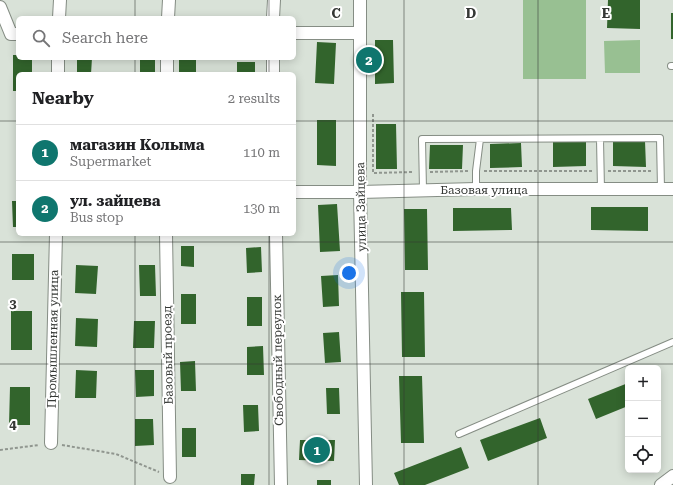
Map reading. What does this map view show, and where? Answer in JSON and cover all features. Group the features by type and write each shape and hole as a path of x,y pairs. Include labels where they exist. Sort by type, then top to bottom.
{"street":[{"path":"59,16 60,0"},
{"path":"168,16 169,0"},
{"path":"273,16 274,0"},
{"name":"улица Зайцева","path":"360,0 360,192 366,485"},
{"path":"0,7 11,34 16,34"},
{"path":"296,33 360,33"},
{"path":"58,60 58,72"},
{"path":"167,60 167,72"},
{"path":"273,60 273,72"},
{"name":"Базовая улица","path":"296,192 476,189 673,189"},
{"name":"Промышленная улица","path":"51,443 56,236"},
{"name":"Базовый проезд","path":"166,236 170,477"},
{"name":"Свободный переулок","path":"276,236 281,485"},
{"path":"661,485 673,476"}],"lane":[{"path":"423,190 422,139 660,138 661,188"},
{"path":"476,189 476,171 480,139"},
{"path":"600,139 601,190"},
{"path":"460,434 673,342"}],"path":[{"path":"0,450 51,443 116,454 170,477"}],"green space":[{"path":"523,0 586,0 586,79 523,79"},
{"path":"640,40 640,73 605,73 604,41"}],"building":[{"path":"608,0 640,0 640,29 607,28"},
{"path":"671,13 673,13 673,39 671,39"},
{"path":"375,40 393,40 394,83 375,84"},
{"path":"317,42 336,43 334,84 315,83"},
{"path":"13,55 16,55 16,60 32,60 32,72 16,72 16,91 13,91"},
{"path":"77,60 92,60 91,72 77,72"},
{"path":"140,60 155,60 155,72 140,72"},
{"path":"179,60 196,60 196,72 179,72"},
{"path":"237,62 255,62 255,72 237,72"},
{"path":"317,120 336,120 336,166 317,165"},
{"path":"376,124 396,124 397,169 376,169"},
{"path":"613,141 645,141 646,167 613,166"},
{"path":"553,142 586,142 586,166 553,167"},
{"path":"521,143 522,167 490,168 490,144"},
{"path":"430,145 463,145 462,169 429,169"},
{"path":"12,201 16,201 16,227 13,227"},
{"path":"337,204 340,251 320,252 318,205"},
{"path":"591,207 648,207 648,231 591,230"},
{"path":"453,208 511,208 512,230 453,231"},
{"path":"404,209 427,209 428,270 405,270"},
{"path":"181,246 194,246 194,267 181,266"},
{"path":"261,247 262,272 247,273 246,248"},
{"path":"12,254 34,254 34,280 12,280"},
{"path":"76,265 98,266 96,294 75,293"},
{"path":"139,265 155,265 156,296 140,296"},
{"path":"338,275 339,306 323,307 321,276"},
{"path":"401,292 424,292 425,357 402,357"},
{"path":"181,294 196,294 196,324 181,324"},
{"path":"247,297 262,297 262,326 247,326"},
{"path":"11,311 32,311 32,350 11,350"},
{"path":"76,318 98,319 97,347 75,346"},
{"path":"134,321 155,321 154,348 133,348"},
{"path":"339,332 341,362 325,363 323,333"},
{"path":"263,346 264,375 247,375 247,347"},
{"path":"195,361 196,391 181,391 180,362"},
{"path":"76,370 97,371 96,398 75,398"},
{"path":"135,370 154,370 154,396 136,397"},
{"path":"399,376 422,376 424,443 401,443"},
{"path":"625,384 625,407 596,419 588,399"},
{"path":"10,387 30,387 30,425 9,425"},
{"path":"326,388 339,388 340,414 327,414"},
{"path":"243,405 258,405 259,431 244,432"},
{"path":"540,418 547,438 488,461 480,440"},
{"path":"135,419 153,419 154,445 135,446"},
{"path":"182,428 196,428 196,457 182,457"},
{"path":"300,440 335,440 334,461 299,460"},
{"path":"461,447 469,468 425,485 399,485 394,473"},
{"path":"241,474 255,474 254,485 241,485"},
{"path":"317,480 331,480 331,485 317,485"}],"place":[{"name":"ул. зайцева","path":"369,60"},
{"name":"магазин Колыма","path":"317,450"}]}
